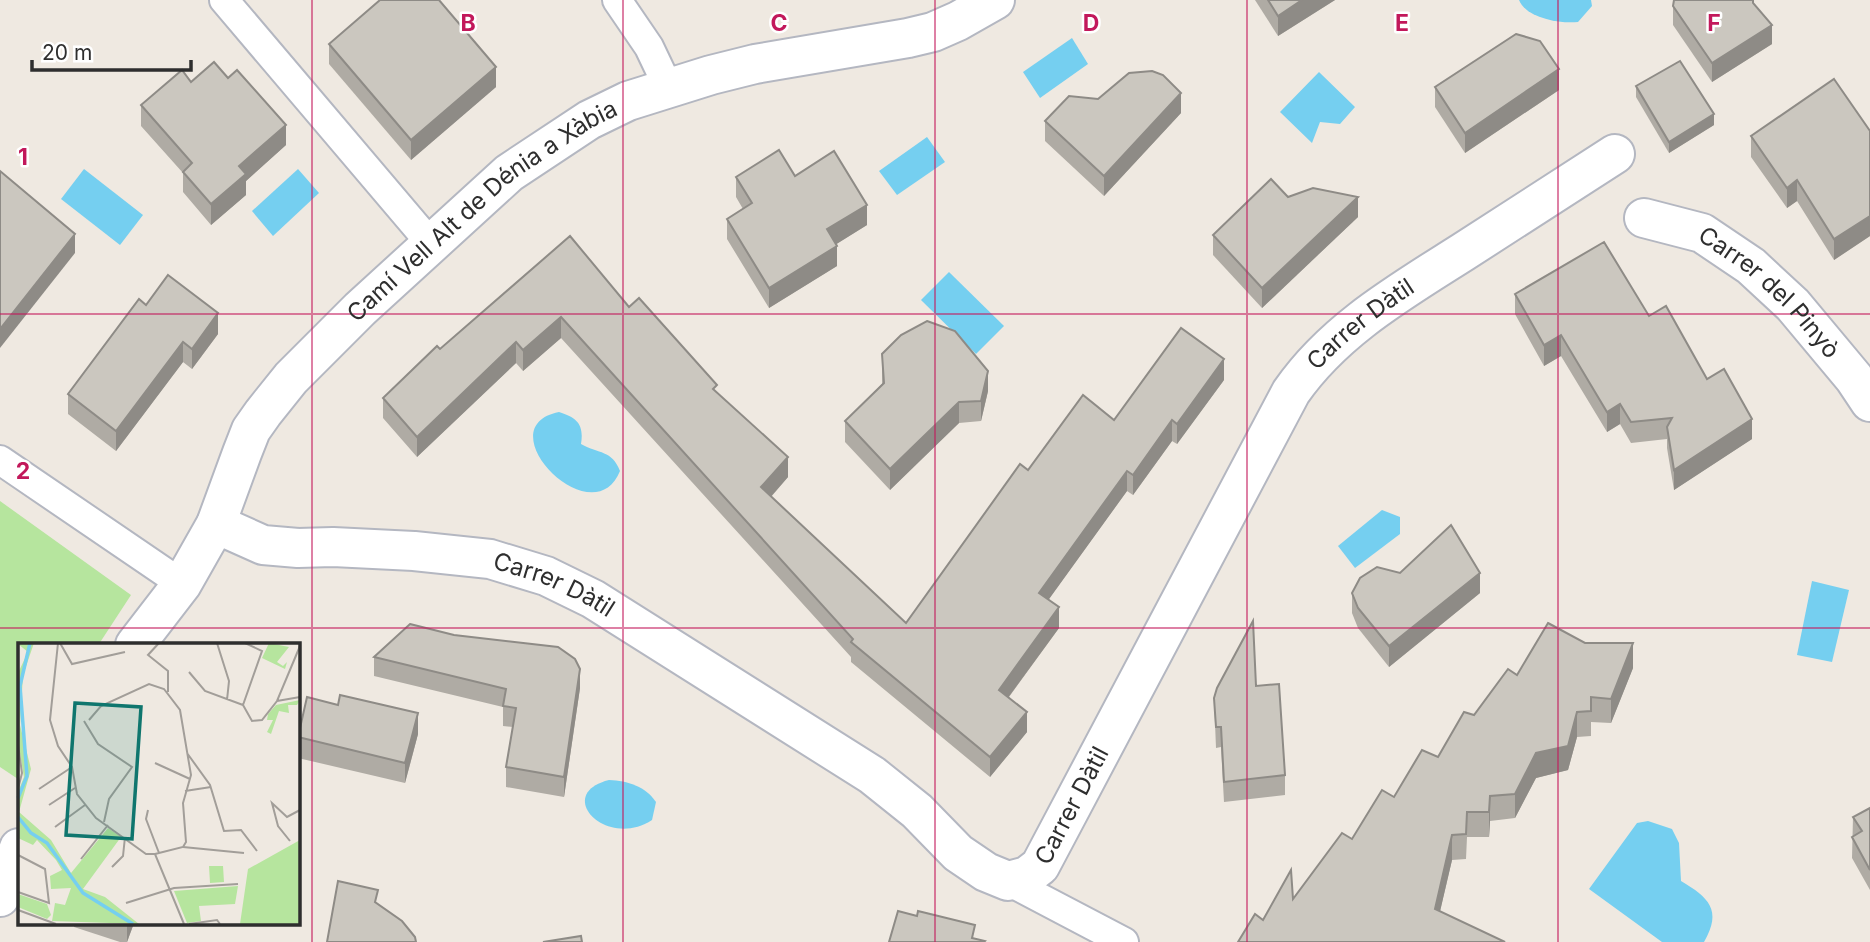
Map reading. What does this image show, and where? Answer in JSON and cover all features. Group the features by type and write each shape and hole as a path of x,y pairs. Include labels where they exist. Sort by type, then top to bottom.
{"street":[{"name":"Camí Vell Alt de Dénia a Xàbia","path":"137,643 182,584 216,524 251,430 263,413 291,378 360,309 509,173 589,120 628,101 755,64 908,38 950,11 995,0"},
{"name":"Carrer Dàtil","path":"216,524 263,545 414,551 490,559 546,576 593,599 873,775 918,811 958,853 986,872 1008,881 1027,877 1040,866 1291,392 1309,367 1335,340 1405,289 1615,153"},
{"name":"Carrer del Pinyò","path":"1644,218 1702,233 1751,266 1793,305 1854,378 1870,402"},
{"path":"0,897 18,851"}],"lane":[{"path":"224,0 432,245"},
{"path":"617,0 649,47 670,89"},
{"path":"0,460 182,584"},
{"path":"0,839 18,839"},
{"path":"1008,881 1124,942"}],"green space":[{"path":"0,501 131,595 100,643 18,643 18,779 0,767"}],"water":[{"path":"1519,0 1591,0 1592,6 1578,22 1562,22 1536,15"},
{"path":"1072,38 1088,64 1040,98 1023,72"},
{"path":"1319,72 1355,107 1340,124 1320,122 1312,143 1280,112"},
{"path":"927,137 945,162 897,195 879,171"},
{"path":"84,169 143,215 120,245 61,199"},
{"path":"298,169 319,193 273,236 252,211"},
{"path":"949,272 1004,326 976,354 921,300"},
{"path":"559,412 578,423 582,432 581,444 609,456 617,464 620,471 607,488 589,492 569,486 551,472 538,455 533,437 539,422"},
{"path":"1382,510 1400,517 1400,534 1355,568 1338,546"},
{"path":"1812,581 1849,590 1832,662 1797,655"},
{"path":"609,780 636,785 647,792 656,802 652,820 635,827 618,828 603,824 592,817 586,807 586,796 593,787"},
{"path":"1648,821 1672,829 1679,843 1681,881 1699,893 1710,906 1712,921 1704,942 1662,942 1589,889 1637,823"}],"building":[{"path":"380,0 439,0 496,67 411,140 329,44"},
{"path":"1268,0 1302,0 1278,16"},
{"path":"1674,0 1753,0 1772,25 1712,63 1673,6"},
{"path":"1516,34 1540,41 1559,69 1465,133 1435,87"},
{"path":"1680,61 1714,114 1669,142 1636,86"},
{"path":"214,62 228,78 237,70 286,125 239,166 246,174 211,204 183,172 192,163 141,105 182,70 191,82"},
{"path":"1152,71 1163,75 1181,93 1104,176 1045,121 1069,96 1098,99 1129,73"},
{"path":"1834,79 1870,131 1870,216 1834,239 1797,180 1787,188 1751,136"},
{"path":"779,150 795,176 834,151 867,205 827,229 837,246 769,288 727,219 752,203 736,177"},
{"path":"0,171 75,234 0,329"},
{"path":"1271,179 1288,197 1313,188 1358,197 1262,288 1213,235"},
{"path":"570,236 629,307 639,298 717,385 713,389 788,457 761,487 906,623 1020,464 1028,470 1083,395 1114,420 1181,328 1224,359 1177,424 1172,420 1133,475 1127,471 1039,593 1059,607 999,690 1027,712 990,757 851,642 853,639 561,317 523,350 516,342 417,437 383,398 437,346 440,349"},
{"path":"1604,242 1649,316 1666,306 1707,379 1724,369 1752,419 1674,470 1667,427 1672,418 1631,422 1620,404 1607,412 1561,335 1544,345 1515,294"},
{"path":"168,275 218,313 192,349 183,342 116,431 68,394 139,299 146,305"},
{"path":"927,321 955,331 988,371 981,401 959,402 890,469 845,421 884,383 882,354 901,335"},
{"path":"1451,525 1480,573 1389,646 1358,608 1352,593 1360,578 1377,567 1400,573"},
{"path":"1253,621 1256,686 1279,684 1285,775 1224,782 1221,727 1216,727 1214,698"},
{"path":"1548,623 1585,643 1633,643 1611,699 1591,697 1591,711 1577,712 1568,746 1536,753 1515,794 1490,796 1489,812 1467,812 1466,834 1452,835 1435,909 1505,942 1238,942 1255,914 1263,920 1291,870 1293,899 1342,833 1352,839 1382,790 1394,797 1422,750 1438,757 1464,712 1474,715 1508,669 1517,675"},
{"path":"410,624 454,635 558,647 575,659 580,669 564,777 506,767 516,708 503,706 506,689 374,657"},
{"path":"340,695 418,713 405,763 299,737 307,697 338,705"},
{"path":"1870,808 1870,870 1852,837 1862,831 1853,817"},
{"path":"338,881 378,890 375,902 402,921 416,942 327,942"},
{"path":"898,911 917,916 918,911 975,925 972,938 985,941 889,942"},
{"path":"581,936 582,942 543,942"}]}
